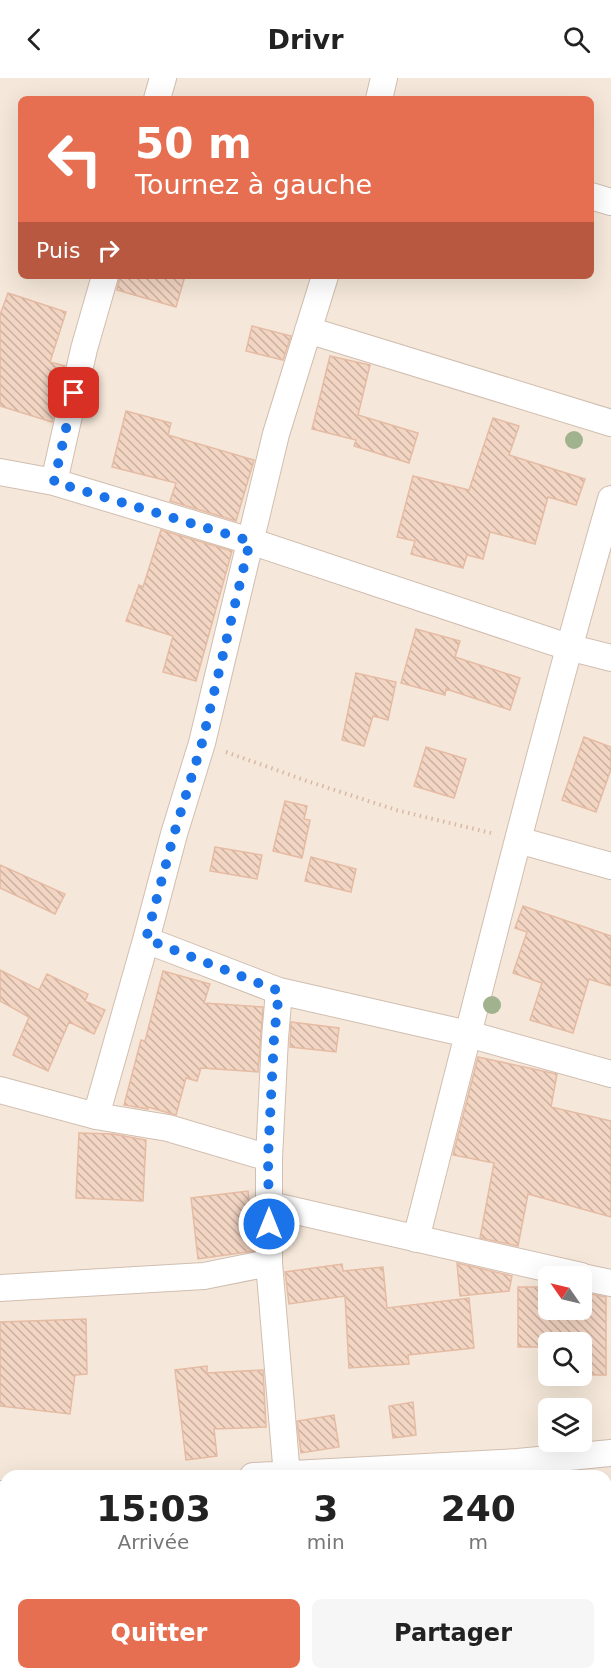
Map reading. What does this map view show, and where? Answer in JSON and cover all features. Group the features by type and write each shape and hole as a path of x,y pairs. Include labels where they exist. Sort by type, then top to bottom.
{"street":[{"path":"158,96 163,78"},
{"path":"380,96 384,78"},
{"path":"594,197 611,202"},
{"path":"54,482 84,349 104,279"},
{"path":"96,1116 174,834 202,743 276,434 324,279"},
{"path":"308,330 611,423"},
{"path":"0,472 54,482 250,541 568,647 611,658"},
{"path":"416,1239 568,647 611,500"},
{"path":"518,840 611,866"},
{"path":"146,939 279,991 468,1034 611,1074"},
{"path":"279,991 274,1038 268,1158 269,1263 287,1470"},
{"path":"0,1090 96,1116 168,1128 268,1158"},
{"path":"270,1205 538,1267"},
{"path":"0,1288 204,1276 269,1263"},
{"path":"592,1279 611,1283"},
{"path":"376,1470 611,1454"}],"path":[{"path":"202,743 277,771 386,807 518,840"}],"shaded area":[{"path":"0,78 611,78 611,1470 0,1470"}],"building":[{"path":"119,279 184,279 176,307 117,290"},
{"path":"8,293 66,312 50,362 65,366 52,422 0,406 0,315"},
{"path":"252,326 291,336 283,360 246,351"},
{"path":"330,356 370,365 358,415 418,433 409,463 354,446 356,440 312,429"},
{"path":"126,411 171,423 168,435 254,460 236,521 170,501 176,483 112,467"},
{"path":"493,418 519,426 509,455 585,479 576,505 548,497 535,544 490,532 483,559 467,555 463,568 411,554 415,541 397,537 413,476 469,490"},
{"path":"161,530 232,551 196,681 163,672 173,636 126,621 139,585 143,587"},
{"path":"416,629 460,641 455,657 520,678 510,710 446,689 445,695 401,683"},
{"path":"356,673 396,682 388,720 373,716 364,746 342,740"},
{"path":"584,737 611,747 611,769 596,812 562,800"},
{"path":"426,747 466,759 454,798 414,786"},
{"path":"285,801 307,806 304,819 310,820 302,858 273,851"},
{"path":"215,847 262,855 257,879 210,871"},
{"path":"311,857 356,869 351,892 305,881"},
{"path":"0,865 65,894 55,914 0,888"},
{"path":"523,906 611,936 611,986 589,979 573,1033 530,1020 542,983 513,973 527,932 515,928"},
{"path":"0,970 39,990 47,974 88,994 85,1001 105,1010 94,1034 69,1022 48,1071 13,1055 29,1017 0,1001"},
{"path":"163,971 210,984 204,1003 263,1007 258,1072 201,1068 197,1081 186,1078 176,1115 148,1107 148,1109 124,1105 141,1040 145,1041"},
{"path":"291,1022 339,1028 336,1052 290,1047"},
{"path":"478,1057 557,1074 551,1107 611,1121 611,1217 528,1194 518,1246 480,1238 494,1163 453,1155"},
{"path":"79,1133 113,1134 146,1140 143,1201 76,1198"},
{"path":"248,1191 254,1251 198,1259 191,1198"},
{"path":"457,1263 512,1276 509,1291 460,1296"},
{"path":"342,1264 343,1271 383,1267 387,1308 469,1298 474,1348 408,1355 409,1364 349,1368 345,1296 289,1304 285,1272"},
{"path":"518,1287 538,1287 538,1320 592,1320 592,1294 606,1297 606,1375 592,1375 592,1332 538,1332 538,1347 518,1347"},
{"path":"86,1319 87,1374 75,1375 70,1414 0,1406 0,1322"},
{"path":"207,1366 207,1373 263,1370 266,1427 214,1429 217,1456 186,1460 175,1370"},
{"path":"413,1402 416,1435 393,1438 389,1406"},
{"path":"334,1415 339,1447 301,1453 297,1421"}],"route":[{"path":"74,393 54,482 250,541 202,743 174,834 146,939 279,991 274,1038 268,1158 269,1224"}]}
